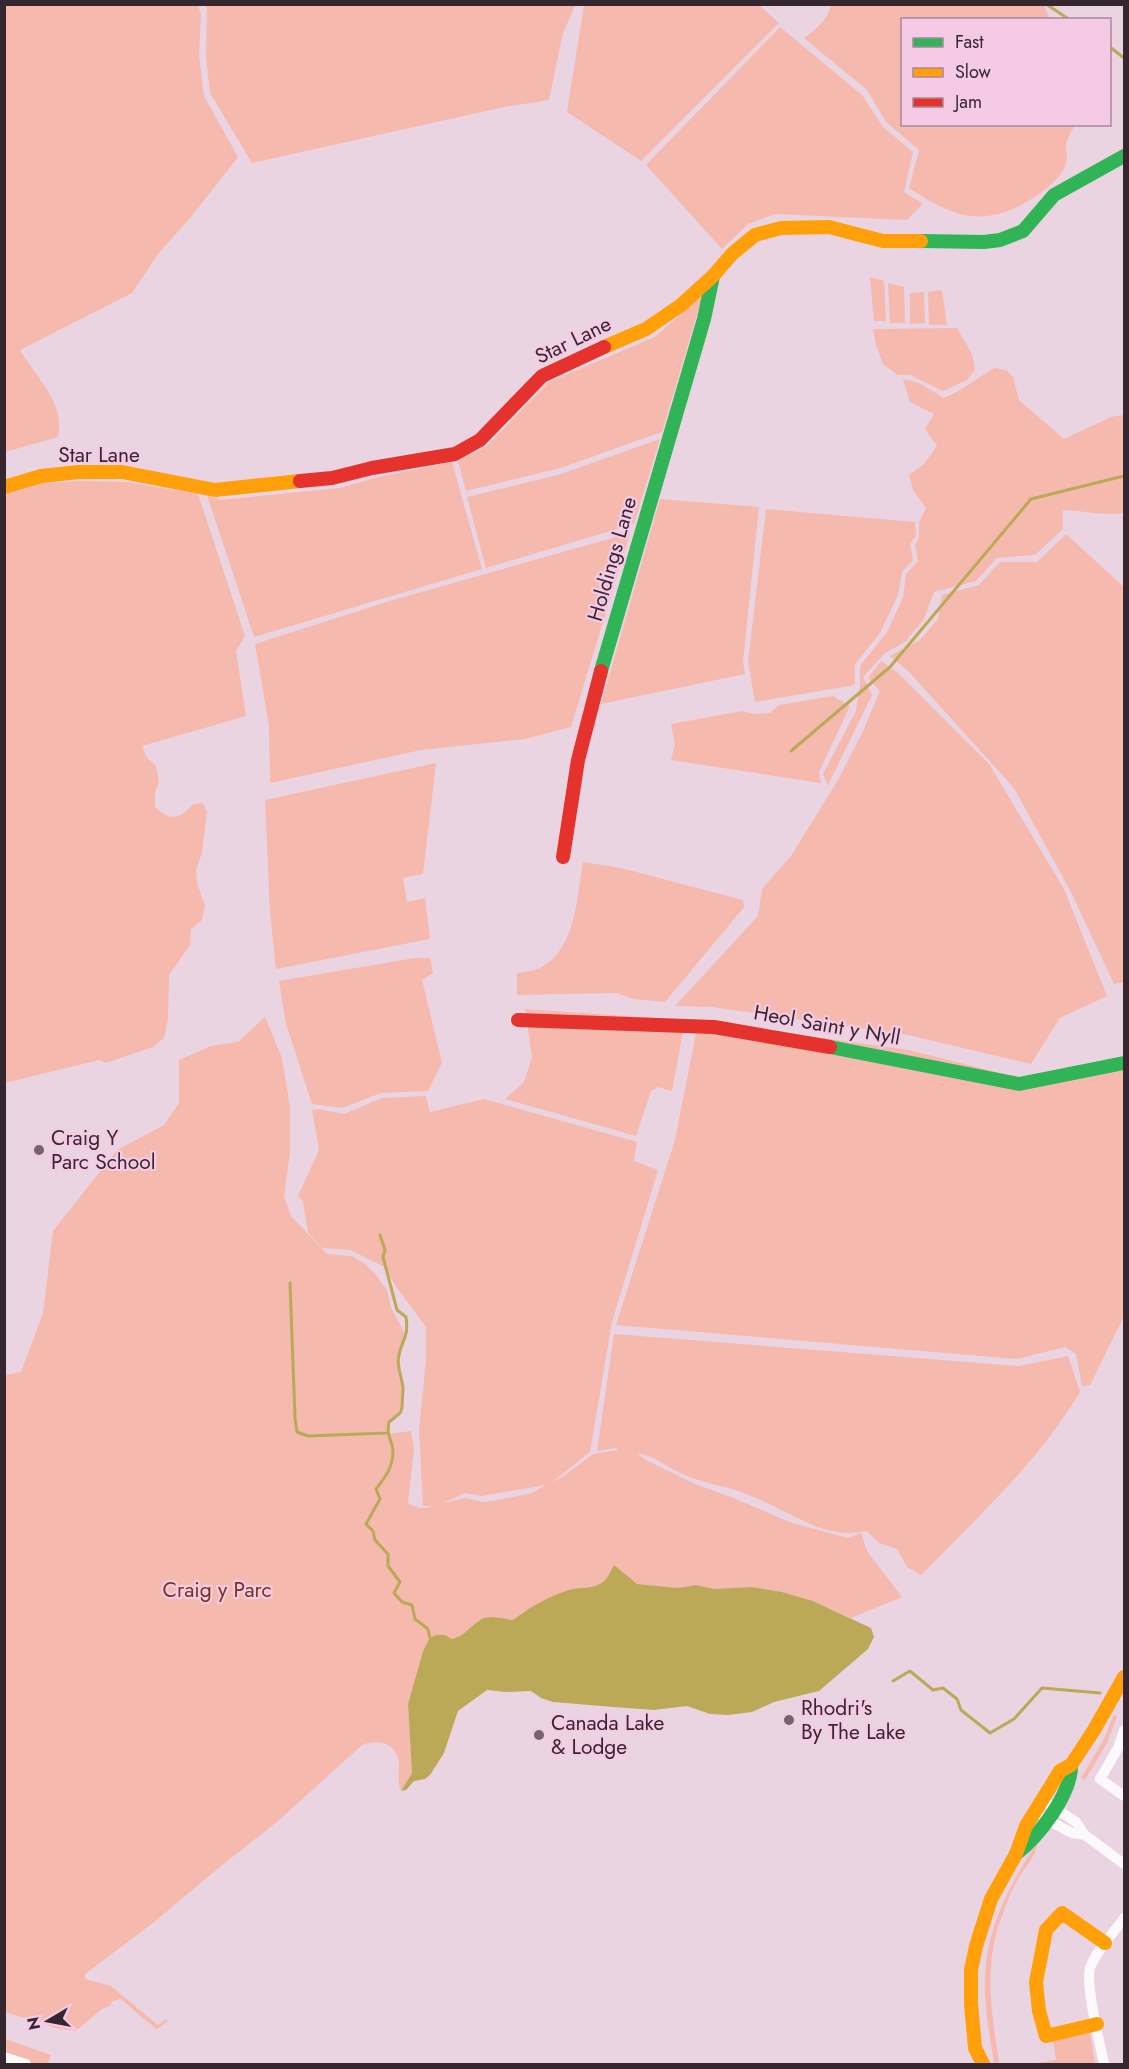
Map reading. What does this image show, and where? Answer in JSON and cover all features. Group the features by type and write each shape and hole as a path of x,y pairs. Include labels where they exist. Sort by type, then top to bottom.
{"street":[{"name":"Star Lane","path":"5,486 69,473 122,472 215,490 332,478 372,468 455,454 480,440 542,376 646,329 681,304 755,235 781,228 829,227 883,241 984,242 1000,240 1023,231 1054,195 1125,156"},
{"name":"Holdings Lane","path":"563,856 578,760 593,699 704,319 713,276"},
{"name":"Heol Saint y Nyll","path":"518,1020 714,1027 908,1061 1019,1084 1125,1063"},
{"path":"1016,1854 1039,1833 1060,1771 1071,1765 1125,1677"},
{"path":"1124,1730 1118,1748 1100,1779 1125,1796"},
{"path":"983,2064 975,2048 971,2004 971,1970 976,1946 991,1899 1016,1854 1020,1839 1034,1813 1048,1809"},
{"path":"1048,1809 1072,1833 1085,1835 1125,1864"},
{"path":"1097,2024 1046,2036 1036,1982 1047,1930 1062,1912 1104,1943"},
{"path":"1104,2064 1090,1988 1090,1970 1104,1943 1125,1918"},
{"path":"970,2064 975,2048"},
{"path":"4,2057 26,2064"}],"green space":[{"path":"573,4 575,6 563,33 549,100 504,107 252,163 210,93 206,57 207,10 205,5"},
{"path":"4,5 198,5 201,14 199,56 204,96 238,157 191,217 158,254 132,293 20,350 53,401 58,413 58,437 5,452"},
{"path":"584,5 759,5 779,23 641,161 567,112"},
{"path":"831,5 1044,5 1050,18 901,18 901,126 1074,126 1068,137 1067,162 1062,173 1047,188 1021,205 988,216 958,213 926,199 909,188 919,150 886,122 867,90 804,38 824,20"},
{"path":"780,27 862,95 883,127 913,152 904,192 923,204 907,220 775,214 748,224 722,249 646,165"},
{"path":"870,277 884,281 886,321 874,321"},
{"path":"888,283 904,287 905,323 890,323"},
{"path":"942,290 947,325 929,325 928,292"},
{"path":"924,292 925,323 910,324 910,293"},
{"path":"703,294 662,432 557,469 466,491 458,461 487,446 549,382 655,337"},
{"path":"957,328 972,354 975,370 967,380 943,391 910,375 897,375 883,364 873,329"},
{"path":"994,368 1006,370 1013,377 1019,400 1064,439 1111,417 1122,415 1124,419 1124,513 1101,514 1063,510 1063,529 1035,555 997,558 976,581 934,592 924,619 906,641 884,654 863,677 872,695 828,785 823,774 856,711 860,666 887,632 903,598 906,574 918,561 915,546 919,537 919,522 926,508 913,490 909,475 924,464 937,446 925,429 934,414 910,402 903,379 919,383 944,398"},
{"path":"660,439 634,524 486,568 467,497 558,475"},
{"path":"452,462 482,569 254,637 207,495 220,500 340,488 374,478"},
{"path":"41,476 45,483 127,482 198,494 245,636 236,651 246,716 142,746 147,758 156,766 159,782 155,792 155,807 165,815 174,817 179,816 193,804 203,803 207,812 202,853 196,870 197,883 205,906 202,920 191,929 190,945 169,975 168,1019 164,1038 153,1047 106,1063 99,1060 5,1083 4,484"},
{"path":"660,499 759,507 743,662 745,674 601,704"},
{"path":"766,509 915,522 916,536 910,544 913,560 902,572 898,595 880,633 855,664 855,685 755,702 748,662"},
{"path":"630,533 571,727 525,739 421,750 270,783 269,726 255,644 393,600"},
{"path":"1066,534 1124,587 1124,982 1114,984 1071,892 1014,788 909,672 890,656 920,640 938,619 942,595 979,585 1000,562 1037,562"},
{"path":"881,661 898,673 989,764 1064,889 1107,996 1060,1018 1031,1064 908,1035 712,1007 675,1006 758,916 762,889 791,856 838,780 863,731 880,691 868,678"},
{"path":"833,696 850,706 819,772 821,783 671,760 675,744 671,724 742,711 754,714 770,713 779,705"},
{"path":"436,763 423,874 403,878 407,902 425,898 430,939 276,969 270,913 265,800"},
{"path":"583,862 621,868 743,900 744,907 665,1002 634,999 616,993 517,995 517,973 540,968 552,960 568,936 573,921"},
{"path":"415,958 430,958 433,973 422,980 442,1063 428,1091 381,1093 342,1108 312,1104 286,1024 279,981"},
{"path":"525,1009 685,1020 672,1091 658,1087 651,1091 636,1136 505,1099 524,1082 532,1057"},
{"name":"Craig y Parc","path":"265,1017 282,1058 290,1107 290,1152 284,1196 291,1216 327,1254 352,1256 364,1263 376,1275 387,1290 391,1308 406,1335 397,1358 404,1387 401,1409 388,1421 387,1434 411,1431 414,1449 408,1503 414,1506 424,1508 434,1506 423,1506 419,1429 426,1360 426,1327 383,1266 350,1250 322,1248 308,1232 303,1201 298,1196 319,1150 312,1110 344,1114 382,1098 426,1096 430,1112 484,1099 637,1142 634,1161 658,1170 612,1322 590,1452 551,1483 593,1454 619,1450 615,1448 597,1451 614,1334 1019,1366 1068,1356 1080,1392 1026,1465 921,1575 907,1567 897,1549 879,1543 867,1531 849,1533 824,1529 749,1495 691,1477 637,1453 646,1460 695,1484 792,1523 848,1538 861,1533 867,1551 902,1597 851,1618 813,1601 782,1592 751,1587 714,1589 696,1585 678,1588 637,1584 623,1574 595,1586 572,1589 524,1611 513,1620 488,1617 480,1620 456,1638 452,1639 445,1635 423,1651 408,1704 412,1773 401,1791 398,1779 399,1762 394,1750 380,1742 362,1745 278,1821 153,1923 85,1974 85,1979 111,1986 158,2025 166,2019 168,2021 157,2029 121,1999 113,2001 110,2006 102,2009 76,2031 59,2029 5,2012 5,1375 21,1372 43,1313 53,1231 117,1150 164,1125 179,1103 179,1060 211,1046 238,1042","holes":["546,1485 532,1493 493,1501 483,1502 466,1498 443,1503 465,1493 481,1496"]},
{"path":"698,1023 724,1024 909,1050 1036,1082 1124,1061 1124,1316 1090,1385 1082,1386 1076,1354 1065,1347 1017,1359 616,1325 675,1140"},
{"path":"1114,1714 1117,1717 1107,1743 1085,1780 1081,1778 1104,1739"},
{"path":"1037,1843 1033,1857 1018,1879 1008,1900 993,1950 990,1987 999,2062 994,2063 985,1990 986,1961 1001,1908 1017,1875"},
{"path":"1090,2033 1095,2064 1032,2064 1056,2060 1053,2041"},
{"path":"5,2039 51,2055 48,2064 26,2064 5,2057"}],"shaded area":[{"path":"614,1565 637,1584 678,1588 696,1585 714,1589 751,1587 782,1592 813,1601 871,1628 874,1637 868,1649 819,1691 774,1702 752,1712 728,1715 710,1714 687,1706 654,1710 613,1707 553,1702 531,1691 487,1690 458,1711 444,1753 430,1775 425,1779 414,1781 406,1790 401,1791 412,1773 408,1704 423,1651 430,1638 445,1635 452,1639 456,1638 480,1620 488,1617 513,1620 533,1606 557,1595 572,1589 601,1584"}],"waterway":[{"path":"1046,4 1067,18"},
{"path":"1111,48 1124,58"},
{"path":"791,751 890,667 1031,499 1124,476"},
{"path":"380,1235 385,1250 383,1257 397,1310 406,1317 407,1330 398,1359 403,1388 402,1408 388,1425 393,1451 392,1463 376,1489 380,1499 366,1524 373,1531 375,1540 388,1554 388,1566 400,1582 394,1593 402,1602 412,1605 415,1619 428,1629 430,1638"},
{"path":"290,1283 297,1432 308,1436 387,1433"},
{"path":"893,1681 910,1671 933,1690 943,1688 957,1699 961,1710 990,1733 1014,1719 1042,1688 1100,1693"}],"traffic: fast":[{"path":"921,241 984,242 1000,240 1023,231 1054,195 1124,156"},
{"path":"601,671 704,319 713,276"},
{"path":"830,1047 1019,1084 1124,1063"},
{"path":"1016,1854 1034,1837 1052,1814 1066,1789 1071,1765"}],"traffic: slow":[{"path":"604,347 646,329 681,305 713,276 732,254 755,235 781,228 829,227 883,241 921,241"},
{"path":"4,487 41,476 79,472 122,472 215,490 300,481"},
{"path":"983,2064 975,2048 971,1970 991,1899 1016,1854 1026,1826 1060,1771 1071,1765 1124,1677"},
{"path":"1097,2024 1046,2036 1039,2011 1036,1982 1046,1930 1062,1913 1105,1943"}],"traffic: jam":[{"path":"300,481 332,478 372,468 455,454 480,440 542,376 604,347"},
{"path":"563,857 578,760 601,671"},
{"path":"518,1020 714,1027 830,1047"}],"place":[{"name":"Craig Y Parc School","path":"39,1150"},
{"name":"Rhodri's By The Lake","path":"789,1720"},
{"name":"Canada Lake & Lodge","path":"539,1735"}]}
